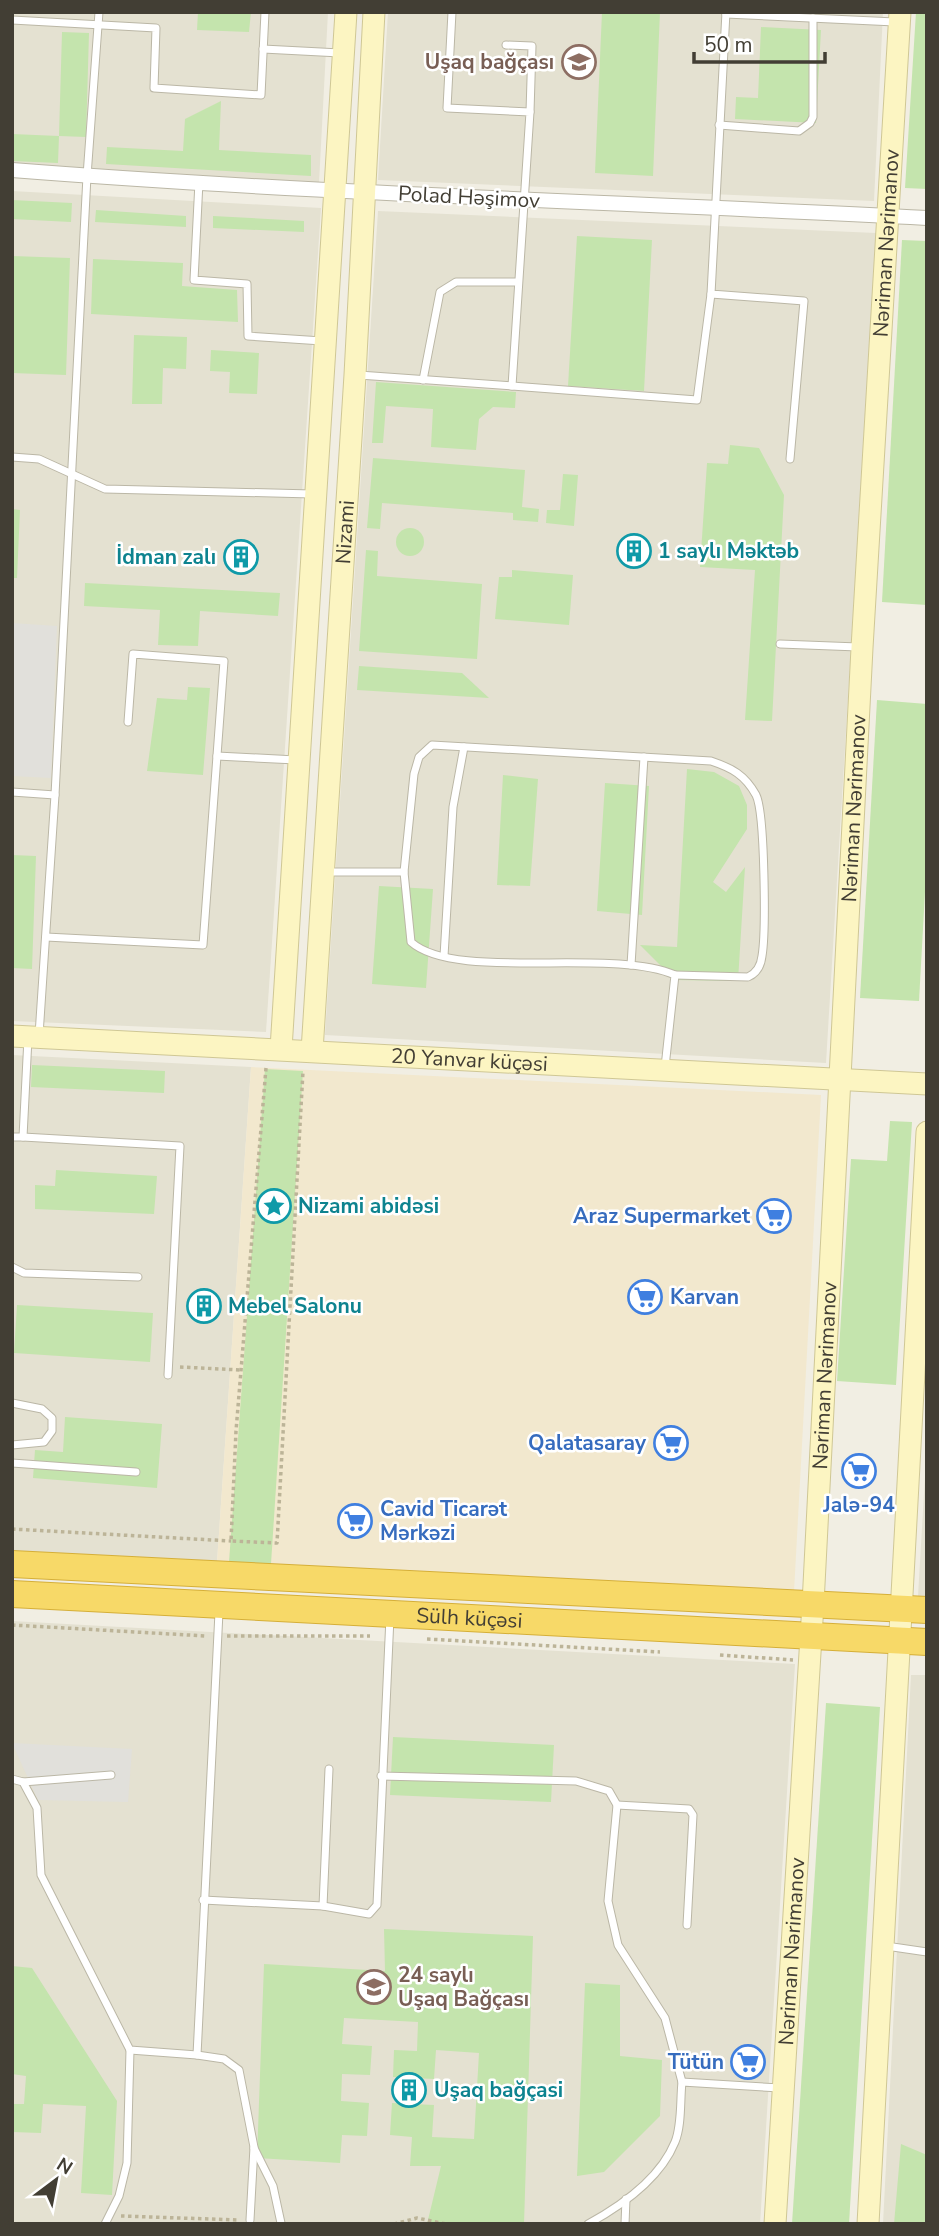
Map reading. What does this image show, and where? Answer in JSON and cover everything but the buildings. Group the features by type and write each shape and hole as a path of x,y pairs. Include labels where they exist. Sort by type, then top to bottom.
{"highway":[{"name":"Sülh küçəsi","path":"12,1564 915,1609"},
{"name":"Sülh küçəsi","path":"12,1594 220,1604 389,1625 811,1648 914,1641"}],"main road":[{"name":"Nizami","path":"274,1049 300,760 346,12"},
{"name":"Nizami","path":"308,1051 324,872 355,375 374,12"},
{"name":"Nəriman Nərimanov","path":"775,2224 811,1648 862,648 900,17"},
{"name":"20 Yanvar küçəsi","path":"26,1037 927,1084"},
{"path":"868,2224 885,1946 914,1641 916,1404 927,1132"}],"street":[{"name":"Polad Həşimov","path":"12,170 524,201 715,206 927,218"}],"lane":[{"path":"23,1137 26,1037 46,937 87,176 99,12"},
{"path":"12,20 156,28 154,88 261,95 265,12"},
{"path":"452,12 447,108 530,112"},
{"path":"355,375 697,400 711,294 726,13 784,14 813,18 900,17"},
{"path":"719,125 799,131 810,123 813,117 813,18"},
{"path":"506,45 532,46 512,386"},
{"path":"263,49 344,53"},
{"path":"199,182 194,280 247,284 248,336 326,341"},
{"path":"423,380 440,292 456,282 518,282"},
{"path":"711,294 804,301 790,459"},
{"path":"12,457 39,459 105,489 316,494"},
{"path":"780,644 862,648"},
{"path":"46,937 203,945 224,660 133,654 128,722"},
{"path":"432,745 464,747 711,761 733,768 746,778 758,799 765,902 759,967 754,975 742,978 675,975 631,965 475,960 421,951 411,942 404,872 414,774 419,757 432,745"},
{"path":"444,956 453,807 464,747"},
{"path":"217,756 300,760"},
{"path":"631,965 644,757"},
{"path":"12,792 55,795"},
{"path":"324,872 404,872"},
{"path":"665,1071 675,975"},
{"path":"12,1137 180,1146 168,1371"},
{"path":"12,1267 24,1273 138,1278"},
{"path":"12,1404 42,1409 52,1418 52,1431 44,1442 12,1445"},
{"path":"12,1464 136,1472"},
{"path":"197,2055 220,1604"},
{"path":"203,1900 323,1906 369,1913 377,1905 389,1625"},
{"path":"323,1906 329,1769"},
{"path":"12,1779 23,1782 111,1775"},
{"path":"381,1776 576,1781 609,1791 617,1805 608,1901 618,1945 665,2018 682,2082 676,2141 654,2175 626,2199 588,2224"},
{"path":"23,1782 37,1808 41,1875 130,2050 127,2163 119,2196 107,2220"},
{"path":"617,1805 689,1809 693,1815 687,1925"},
{"path":"885,1946 927,1952"},
{"path":"130,2050 224,2059 239,2070 254,2147 250,2220"},
{"path":"682,2082 784,2089"},
{"path":"254,2147 273,2186 281,2223"},
{"path":"625,2224 626,2199"}],"path":[{"path":"232,1541 241,1370 274,1049"},
{"path":"12,1529 277,1543 308,1051"},
{"path":"168,1371 241,1370"},
{"path":"12,1625 218,1637 389,1625 666,1652"},
{"path":"718,1655 811,1648"},
{"path":"394,2224 417,2218 446,2224"},
{"path":"107,2220 250,2220"}],"shaded area":[{"path":"12,12 328,12 319,183 12,165"},
{"path":"388,12 883,12 874,201 378,180"},
{"path":"12,191 321,208 266,1032 12,1021"},
{"path":"378,211 876,233 826,1063 325,1035"},
{"path":"12,623 57,626 51,778 12,776"},
{"path":"12,1055 251,1067 217,1562 12,1551"},
{"path":"251,1067 821,1095 794,1592 217,1562"},
{"path":"927,1443 927,1596 918,1596"},
{"path":"12,1621 795,1664 760,2224 12,2224"},
{"path":"911,1675 927,1675 927,2224 883,2224"},
{"path":"12,1743 132,1749 128,1802 38,1800"}],"green space":[{"path":"198,12 251,12 249,32 197,30"},
{"path":"602,12 660,12 653,176 595,173"},
{"path":"916,12 927,12 927,189 905,188"},
{"path":"761,27 821,30 816,123 735,119 736,97 758,98"},
{"path":"62,32 89,33 86,137 59,136"},
{"path":"221,101 219,150 311,155 311,176 106,164 107,147 183,151 185,119"},
{"path":"12,134 59,136 58,163 12,161"},
{"path":"12,200 72,203 71,222 12,219"},
{"path":"96,210 186,216 186,227 95,222"},
{"path":"213,216 304,221 304,232 213,228"},
{"path":"577,236 652,240 644,391 568,386"},
{"path":"902,240 927,241 927,605 882,602"},
{"path":"12,256 70,258 66,375 12,373"},
{"path":"93,259 183,263 182,286 237,290 238,322 91,314"},
{"path":"134,335 187,337 186,369 163,368 162,404 132,404"},
{"path":"211,350 259,353 257,394 229,393 230,372 210,371"},
{"path":"376,382 516,392 515,408 493,407 479,419 476,450 431,447 433,409 386,406 383,443 372,443"},
{"path":"730,445 759,448 784,495 772,721 745,720 755,570 700,567 707,463 728,464"},
{"path":"373,458 525,470 522,507 539,509 538,522 513,520 513,513 382,503 380,529 367,528"},
{"path":"563,474 578,475 574,526 546,523 547,510 560,510"},
{"path":"12,509 20,510 17,578 12,578"},
{"path":"410,528 420,532 424,542 420,552 410,556 400,552 396,542 400,532"},
{"path":"366,550 378,551 377,576 482,584 477,659 359,651"},
{"path":"512,570 573,575 569,625 495,619 499,577 512,577"},
{"path":"85,583 280,593 278,616 200,611 198,646 158,645 160,610 84,606"},
{"path":"359,666 462,673 489,698 357,690"},
{"path":"188,687 210,688 203,775 147,771 157,698 187,700"},
{"path":"877,700 927,704 927,856 919,1001 860,998"},
{"path":"687,769 714,772 739,786 747,805 747,829 713,882 726,892 745,867 738,981 675,980 640,945 677,947"},
{"path":"503,775 538,779 530,886 497,885"},
{"path":"605,783 649,786 642,915 597,911"},
{"path":"12,855 36,856 32,969 12,968"},
{"path":"379,886 433,889 426,988 372,984"},
{"path":"32,1065 165,1071 164,1093 31,1087"},
{"path":"265,1069 303,1071 271,1564 229,1562"},
{"path":"890,1121 912,1122 896,1385 837,1381 851,1159 887,1161"},
{"path":"56,1170 157,1176 154,1214 35,1209 35,1185 55,1186"},
{"path":"17,1305 153,1313 150,1362 14,1353"},
{"path":"65,1417 162,1424 157,1488 33,1478 35,1450 63,1452"},
{"path":"826,1703 880,1707 849,2224 792,2224"},
{"path":"393,1737 554,1745 551,1802 390,1795"},
{"path":"384,1929 533,1936 524,2224 427,2224 441,2166 410,2166 412,2137 390,2135 392,2103 434,2105 432,2137 474,2139 479,2053 436,2050 434,2079 393,2077 394,2050 417,2051 418,2022 344,2018 342,2044 372,2046 370,2075 342,2074 341,2101 369,2103 367,2136 342,2135 340,2163 257,2158 264,1964 385,1971"},
{"path":"12,1966 32,1968 117,2101 112,2195 81,2193 86,2106 43,2104 41,2133 12,2132 12,2104 24,2104 26,2076 12,2074"},
{"path":"585,1983 620,1985 620,2056 662,2060 660,2116 604,2172 577,2176"},
{"path":"901,2144 927,2155 927,2224 894,2224"}],"place":[{"name":"Uşaq bağçası","path":"579,62"},
{"name":"1 saylı Məktəb","path":"634,551"},
{"name":"İdman zalı","path":"241,557"},
{"name":"Nizami abidәsi","path":"274,1206"},
{"name":"Araz Supermarket","path":"774,1216"},
{"name":"Karvan","path":"645,1297"},
{"name":"Mebel Salonu","path":"204,1306"},
{"name":"Qalatasaray","path":"671,1443"},
{"name":"Jalə-94","path":"859,1471"},
{"name":"Cavid Ticarət Mərkəzi","path":"355,1521"},
{"name":"24 saylı Uşaq Bağçası","path":"374,1987"},
{"name":"Tütün","path":"748,2062"},
{"name":"Uşaq bağçasi","path":"409,2090"}]}
